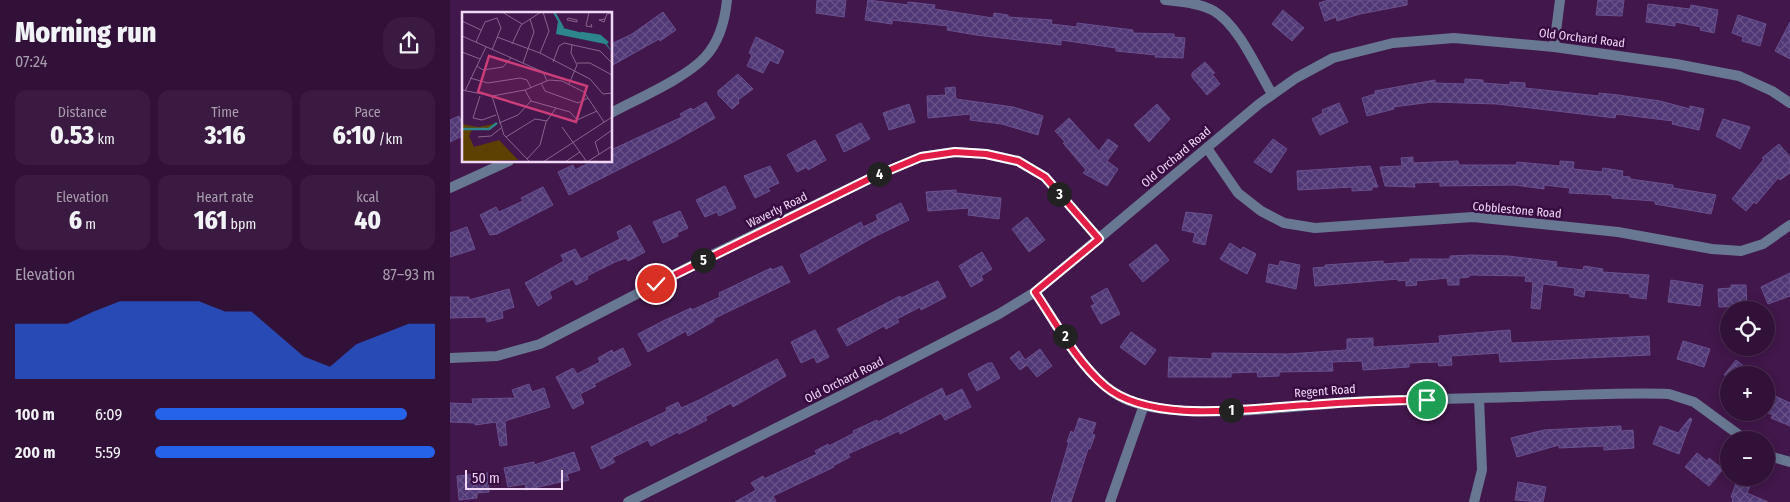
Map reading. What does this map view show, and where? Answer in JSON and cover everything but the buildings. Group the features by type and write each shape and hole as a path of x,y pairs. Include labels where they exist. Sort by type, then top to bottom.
{"street":[{"path":"612,112 668,83 705,58 726,18 727,0"},
{"path":"1165,0 1189,3 1213,11 1230,24 1272,94"},
{"path":"1554,47 1560,0"},
{"name":"Old Orchard Road","path":"633,501 999,314 1035,292 1272,94 1334,58 1393,43 1454,38 1554,47 1676,64 1739,76 1772,91 1790,103"},
{"name":"Cobblestone Road","path":"1207,148 1238,193 1260,211 1284,223 1315,228 1473,217 1618,232 1712,250 1741,250 1763,244 1790,225"},
{"name":"Waverly Road","path":"450,358 497,356 540,344 741,241 873,177 921,157 955,152 986,154 1018,161 1045,177 1099,239"},
{"path":"450,188 507,162"},
{"name":"Regent Road","path":"1035,292 1088,369 1106,387 1129,401 1144,405 1165,409 1220,411 1374,401 1669,394 1694,402 1734,431"},
{"path":"1474,502 1482,470 1480,398"},
{"path":"1110,502 1144,405"},
{"path":"1775,458 1790,462"}],"route":[{"path":"656,284 873,177 921,157 955,152 986,154 1018,161 1045,177 1099,239 1035,292 1088,369 1106,387 1129,401 1165,409 1220,411 1374,401 1427,400"}]}
